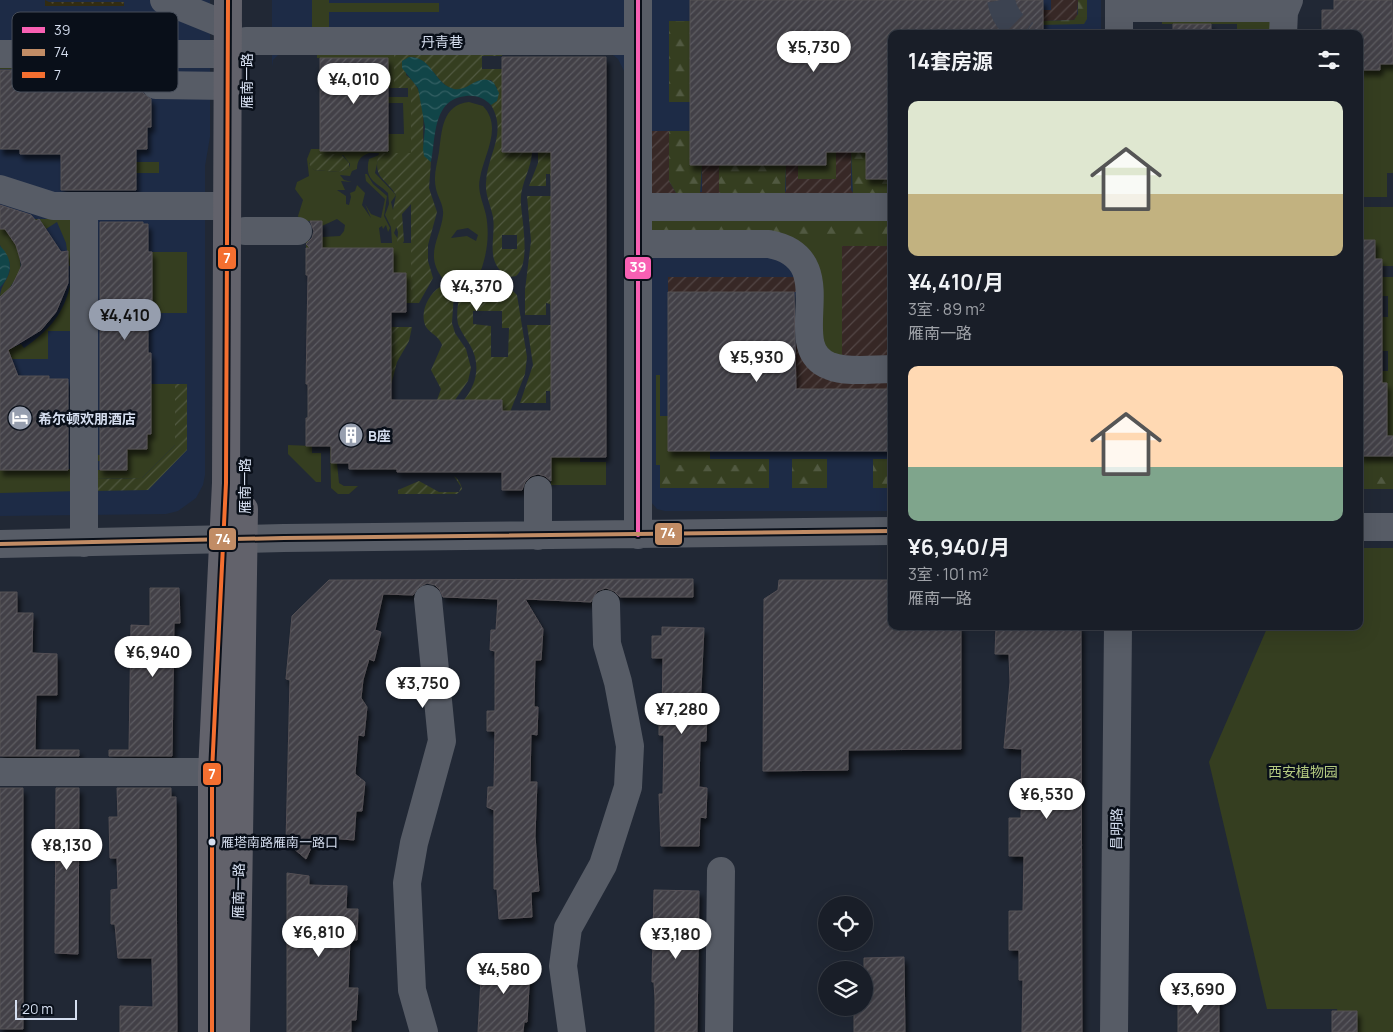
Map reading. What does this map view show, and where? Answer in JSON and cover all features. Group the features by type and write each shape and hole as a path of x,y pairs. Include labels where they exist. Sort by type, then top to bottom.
{"main road":[{"name":"雁南一路","path":"236,1032 234,540 227,206 228,86 232,30 246,0"},
{"name":"雁南一路","path":"212,1032 212,772 234,540 245,231 232,30"}],"street":[{"path":"164,0 232,30"},
{"path":"638,0 638,535"},
{"path":"1118,14 1286,14"},
{"name":"丹青巷","path":"178,36 232,30 638,42"},
{"path":"178,85 228,86"},
{"path":"0,189 43,204 84,206 227,206"},
{"path":"84,206 84,543"},
{"path":"638,207 888,207"},
{"path":"245,231 298,231"},
{"path":"638,244 769,244 785,247 798,256 807,269 810,285 810,336 812,349 819,359 829,366 842,369 888,369"},
{"path":"538,490 538,536"},
{"path":"1363,527 1393,527"},
{"path":"0,544 888,531"},
{"path":"424,1032 412,990 407,883 414,843 442,741 428,600"},
{"path":"572,1032 563,966 568,928 602,865 628,787 630,746 618,682 607,644 606,604"},
{"name":"昌明路","path":"1114,1032 1118,630"},
{"path":"0,772 212,772"},
{"path":"719,1032 721,872"}],"shaded area":[{"path":"0,0 210,0 210,137 205,166 205,475 203,485 196,498 178,511 166,514 0,516"},
{"path":"272,0 1101,0 1101,30 888,30 888,511 665,511 657,509 651,502 625,73 618,59 609,52 281,52 273,60 272,67"},
{"path":"1051,0 1078,0 1077,18 1073,20 1043,21 1043,10 1051,10"},
{"path":"650,131 669,131 669,181 676,193 702,192 702,165 719,165 719,190 723,195 784,194 786,191 786,165 798,165 798,179 836,179 836,152 851,152 851,190 854,194 650,218"},
{"path":"842,246 888,246 888,361 842,361"},
{"path":"668,277 796,277 805,347 888,373 888,389 796,389 796,292 668,292"}],"green space":[{"path":"312,0 329,0 329,3 439,3 439,12 329,12 329,32 312,32"},
{"path":"1078,0 1087,0 1087,19 1084,24 1040,25 1043,10 1043,21 1074,20 1078,14"},
{"path":"1162,15 1268,15 1275,30 1237,30 1237,24 1162,24"},
{"path":"669,21 690,21 690,102 669,102"},
{"path":"317,51 394,53 394,88 388,88 388,58 317,58"},
{"path":"502,51 502,56 482,56 482,69 502,69 502,151 532,151 521,197 524,242 523,262 521,270 516,276 507,276 494,260 494,224 486,187 487,173 497,135 496,115 491,105 497,88 491,80 475,83 459,90 450,88 424,62 417,58 409,57 406,75 415,85 421,96 424,145 426,154 431,162 429,188 437,212 428,245 428,261 433,278 419,303 411,303 411,204 402,214 404,241 403,243 397,243 398,232 392,215 396,195 381,177 377,168 379,153 411,153 411,88 394,88 394,53","holes":["502,235 517,235 517,249 502,249"]},
{"path":"0,64 12,64 12,69 0,69"},
{"path":"1380,64 1393,64 1393,173 1387,173 1387,197 1363,197 1363,70 1379,70"},
{"path":"408,88 411,88 411,153 366,154 360,159 357,169 352,171 350,176 340,175 344,180 352,182 341,181 345,190 337,190 346,196 346,204 349,205 350,193 355,191 357,185 365,193 362,205 371,218 365,204 371,214 381,218 385,199 366,181 365,174 367,174 373,184 387,196 384,216 390,228 388,232 386,225 383,229 382,226 379,228 381,243 392,243 391,227 385,215 389,204 388,193 372,180 368,172 369,159 379,155 375,173 396,195 391,202 397,226 394,233 398,239 397,243 411,243 411,303 406,303 396,275 306,248 306,241 321,241 322,237 340,236 344,231 345,225 337,219 322,226 317,221 300,221 298,216 303,200 295,189 297,182 309,176 307,159 311,149 320,149 321,151 388,151 388,134 404,134 403,103 388,103 388,97 408,97","holes":["343,155 350,164 349,168 339,172 314,170 309,163"]},
{"path":"469,102 483,106 489,114 492,132 479,183 488,227 485,258 481,271 474,280 468,285 458,287 450,285 444,280 438,271 434,255 443,215 443,208 436,189 435,179 441,135 448,113 460,104","holes":["468,228 478,235 476,241 467,236 451,238 457,230"]},
{"path":"551,108 551,186 550,174 546,174 546,186 529,186 538,163 538,145"},
{"path":"669,131 690,131 690,165 702,165 700,194 676,193 669,181"},
{"path":"826,152 836,152 836,179 798,179 798,165"},
{"path":"851,152 866,152 866,179 888,179 888,196 853,194"},
{"path":"312,154 341,154 349,163 349,168 339,172 314,170 310,166 309,157"},
{"path":"82,162 159,162 159,173 82,173"},
{"path":"719,165 786,165 785,193 722,195 719,191"},
{"path":"527,196 551,196 551,315 550,304 546,303 546,315 525,315 525,290 531,241"},
{"path":"1363,207 1393,207 1393,266 1382,266 1382,259 1375,259 1363,244"},
{"path":"650,218 888,218 888,223 650,223"},
{"path":"39,219 74,219 78,222 78,327 72,331 48,331 48,359 0,359 0,353 21,344 24,348 45,331 59,313 68,292 74,266 69,266 66,243 57,222 46,229"},
{"path":"650,223 888,223 888,237 650,237"},
{"path":"0,229 9,229 18,249 21,268 19,283 14,281 8,291 0,297 10,264 0,245"},
{"path":"650,237 888,237 888,246 842,246 842,361 823,355 811,263"},
{"path":"152,252 187,252 187,313 152,313"},
{"path":"490,275 507,285 517,295 527,357 525,374 510,412 508,425 464,400 475,381 476,359 458,324 457,312 460,293 469,290","holes":["473,311 502,311 502,328 509,328 508,357 491,357 491,326 473,324"]},
{"path":"1382,277 1393,277 1393,436 1371,436 1382,383 1382,371 1388,371 1388,351 1382,351 1382,317 1388,317 1388,296 1382,296"},
{"path":"440,287 454,293 452,323 455,333 466,349 471,368 468,381 455,400 437,400 441,389 431,370 442,345 439,339 426,327 424,322 424,310 428,299"},
{"path":"527,325 551,325 551,403 550,391 546,391 546,403 520,403 533,365"},
{"path":"391,327 412,327 409,341 397,362 391,385"},
{"path":"656,375 660,375 660,416 668,416 669,451 710,451 710,459 745,459 745,465 656,465"},
{"path":"151,384 175,384 175,445 142,478 93,479 97,455 100,455 100,461 97,461 97,470 127,470 125,449 147,434 151,434"},
{"path":"175,384 187,384 187,450 148,490 93,491 93,479 142,478 175,445"},
{"path":"288,445 312,446 312,453 321,453 321,482 316,482 288,454"},
{"path":"330,446 337,463 339,483 344,486 358,486 349,494 338,494 331,488"},
{"path":"1363,456 1393,456 1393,477 1363,477"},
{"path":"551,457 580,457 580,462 606,462 606,485 551,485"},
{"path":"745,459 769,459 769,488 660,488 660,465 745,465"},
{"path":"792,459 827,459 827,488 792,488"},
{"path":"873,459 888,459 888,488 873,488"},
{"path":"77,469 80,491 0,493 0,470"},
{"path":"454,476 462,487 459,492 461,487"},
{"path":"1363,477 1393,477 1393,489 1363,489"},
{"path":"419,481 439,492 459,492 457,494 398,494 398,490"},
{"name":"西安植物园","path":"1363,548 1393,548 1393,1032 1339,1032 1337,1009 1267,1009 1209,762 1266,630 1363,630"}],"sand":[{"path":"45,0 49,2 124,2 124,6 45,6"}],"water":[{"path":"409,57 423,61 445,85 451,88 463,88 477,81 488,80 494,83 499,93 497,101 491,105 486,100 473,96 455,99 447,104 441,112 435,132 431,162 424,156 425,127 418,88 402,68 402,61"},
{"path":"0,246 7,256 10,266 7,277 0,287"}],"building":[{"path":"690,0 1043,0 1043,30 888,30 888,179 866,179 866,152 826,152 826,165 690,165"},
{"path":"1334,0 1392,0 1393,64 1380,64 1380,70 1363,70 1363,30 1322,30 1322,10 1334,10"},
{"path":"1173,24 1211,24 1211,30 1173,30"},
{"path":"502,57 606,57 606,457 551,457 551,481 545,476 538,474 531,476 525,482 522,490 502,490 502,472 397,472 397,469 349,469 349,463 331,463 331,446 306,446 306,418 308,418 308,384 306,384 308,275 306,275 306,248 310,248 306,244 312,238 314,231 310,221 322,221 322,248 393,248 393,273 406,273 406,312 391,312 391,400 502,400 502,411 551,411 551,152 502,152"},
{"path":"320,58 388,58 388,151 320,151"},
{"path":"0,70 12,70 12,92 143,92 151,99 151,127 147,127 147,149 136,149 136,190 61,190 61,154 20,154 20,149 0,149"},
{"path":"0,205 31,215 36,221 39,219 61,252 68,251 68,283 56,312 41,330 8,350 18,376 49,376 49,379 68,379 68,470 0,470 0,297 12,286 22,265 16,245 5,229 0,229"},
{"path":"100,222 143,222 143,224 148,224 148,252 152,252 152,313 148,313 148,353 151,353 151,434 147,434 147,449 127,449 127,470 100,470"},
{"path":"1363,240 1375,240 1375,259 1382,259 1382,383 1387,383 1387,436 1393,436 1393,456 1363,456"},
{"path":"668,292 794,292 796,389 888,389 888,451 668,451"},
{"path":"693,579 693,597 620,597 614,591 606,588 597,591 591,602 525,599 543,629 541,660 535,660 534,707 538,707 537,735 531,734 530,782 537,782 535,836 539,891 531,892 532,917 499,919 497,889 494,889 494,810 487,807 488,787 494,787 495,731 487,731 487,711 495,711 495,651 490,650 491,630 496,630 498,599 443,597 435,585 427,583 419,587 413,595 383,594 375,630 381,632 374,661 369,659 363,680 361,698 367,707 364,736 358,735 355,774 365,782 362,811 356,811 354,840 316,837 306,859 286,842 290,680 286,679 292,616 329,580"},
{"path":"779,580 888,580 888,630 961,630 961,749 848,750 848,770 763,771 764,599 778,590"},
{"path":"150,588 179,588 180,623 174,623 172,756 109,756 109,750 129,750 131,625 150,626"},
{"path":"0,592 17,592 17,613 33,613 32,653 57,654 57,695 36,695 35,750 79,750 79,756 0,756"},
{"path":"662,627 704,628 700,709 707,709 706,741 700,741 699,787 707,788 706,818 700,817 699,846 661,846 659,794 663,794 664,735 659,735 659,714 662,714 663,658 652,658 652,636 662,636"},
{"path":"996,630 1081,630 1082,1032 1022,1032 1023,980 1019,980 1019,950 1009,950 1009,911 1023,911 1024,856 1009,856 1009,818 1021,818 1022,749 1004,748 1010,682 1009,654 995,654"},
{"path":"0,788 23,788 23,1029 0,1029"},
{"path":"56,788 79,788 78,954 55,953"},
{"path":"117,788 171,788 171,797 176,797 177,1032 120,1032 120,1006 153,1007 152,958 118,958 115,924 111,924 111,890 118,889 117,858 110,858 109,817 118,817"},
{"path":"287,873 309,876 309,885 347,886 346,909 358,909 357,940 350,940 348,988 358,988 356,1020 351,1020 351,1032 287,1032"},
{"path":"654,890 699,891 697,1032 655,1032 655,998 654,982 652,982"},
{"path":"494,955 521,957 521,969 530,970 527,1022 524,1022 523,1032 478,1032 482,962 494,961"},
{"path":"904,957 905,1032 854,1032 854,1016 873,1016 873,961 864,961 864,958"},
{"path":"1178,998 1219,998 1219,1032 1178,1032"},
{"path":"1332,1011 1357,1011 1357,1032 1332,1032"}],"tunnel":[{"path":"1001,0 1004,11 1009,19 1020,30"}],"transit line":[{"name":"7","path":"212,1032 212,772 226,483 228,0"},
{"name":"39","path":"638,0 638,535"},
{"name":"74","path":"0,544 284,538 888,531"}],"place":[{"name":"希尔顿欢朋酒店","path":"20,418"},
{"name":"B座","path":"351,435"},
{"name":"雁塔南路雁南一路口","path":"212,842"}]}
